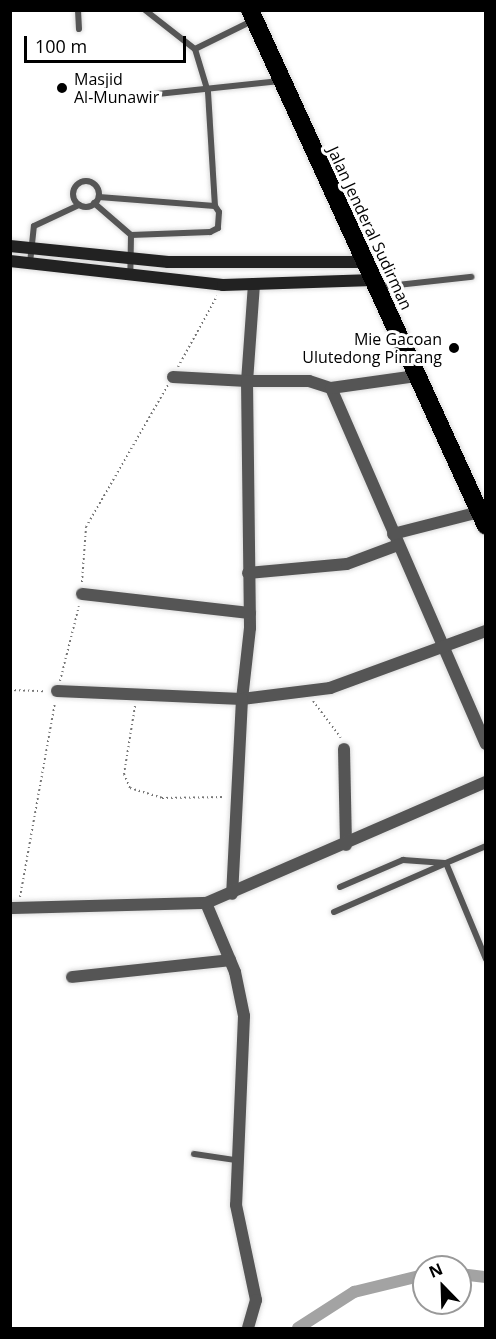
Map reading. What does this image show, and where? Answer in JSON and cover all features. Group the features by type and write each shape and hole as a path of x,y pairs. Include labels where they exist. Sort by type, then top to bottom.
{"highway":[{"name":"Jalan Jenderal Sudirman","path":"253,15 482,519"}],"street":[{"path":"10,246 131,260 366,262"},
{"path":"10,261 254,284 374,284"},
{"path":"232,894 242,699 250,613 247,381 254,284"},
{"path":"173,377 247,381 309,381 331,388 416,376"},
{"path":"331,388 486,744"},
{"path":"248,573 347,564 395,539 482,519"},
{"path":"82,594 250,613"},
{"path":"57,691 242,699 309,693 486,631"},
{"path":"344,749 346,845"},
{"path":"10,908 206,903 346,845 486,782"},
{"path":"206,903 230,960 244,1016 235,1160 241,1246 256,1300 248,1329"},
{"path":"72,977 230,960"}],"lane":[{"path":"78,10 79,28"},
{"path":"30,263 38,222 79,205 94,204 131,235 215,230 220,218 215,206 208,92 195,49 145,10"},
{"path":"195,49 253,15"},
{"path":"158,94 208,92 282,81"},
{"path":"79,205 74,199 77,184 92,182 99,196"},
{"path":"99,196 215,206"},
{"path":"94,204 99,196"},
{"path":"130,274 131,235"},
{"path":"374,284 471,277"},
{"path":"334,912 486,846"},
{"path":"340,887 414,857 446,863"},
{"path":"446,863 486,959"},
{"path":"194,1154 235,1160"}],"path":[{"path":"10,690 57,691"},
{"path":"309,693 322,717 340,731 344,749"},
{"path":"137,696 124,774 130,788 162,798 237,797"}],"waterway":[{"path":"472,1275 486,1277"},
{"path":"298,1328 354,1292 412,1278"}],"place":[{"name":"Masjid Al-Munawir","path":"62,88"},
{"name":"Mie Gacoan Ulutedong Pinrang","path":"454,348"}]}
